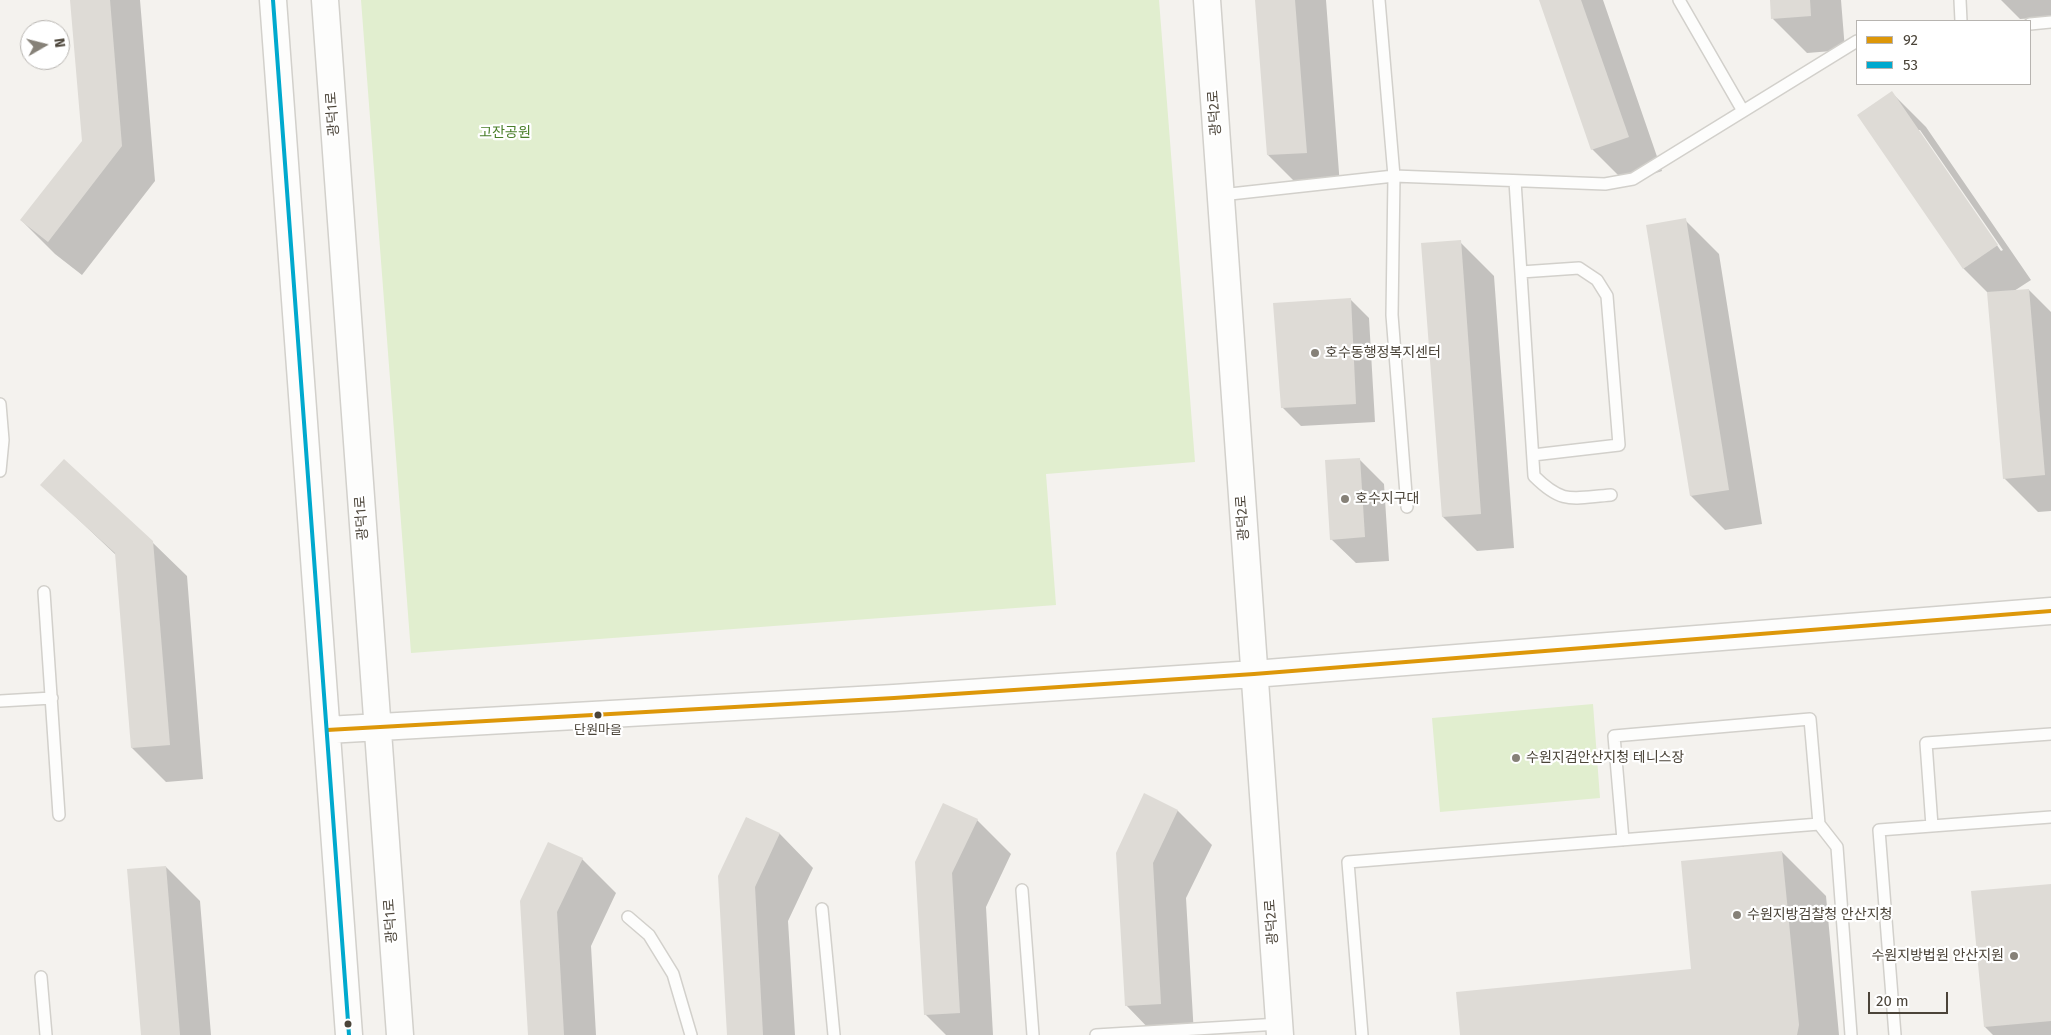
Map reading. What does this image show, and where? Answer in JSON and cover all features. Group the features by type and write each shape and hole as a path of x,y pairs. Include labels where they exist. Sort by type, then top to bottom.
{"street":[{"path":"273,0 348,1035"},
{"name":"광덕1로","path":"325,0 376,726 400,1035"},
{"name":"광덕2로","path":"1207,0 1280,1029"},
{"path":"327,730 894,698 1254,674 2051,612"}],"lane":[{"path":"1379,0 1394,176 1392,315 1407,506"},
{"path":"1679,0 1743,111"},
{"path":"1960,0 1961,20"},
{"path":"2031,24 2051,22"},
{"path":"1221,195 1394,176 1605,184 1633,178 1856,42"},
{"path":"1515,181 1534,476 1549,490 1566,499 1611,495"},
{"path":"1522,272 1579,268 1597,280 1607,296 1619,445 1533,455"},
{"path":"0,404 3,440 0,471"},
{"path":"44,592 59,815"},
{"path":"0,701 52,698"},
{"path":"1623,840 1614,736 1810,719 1819,824 1837,847 1851,1035"},
{"path":"1932,826 1926,743 2051,734"},
{"path":"1895,1035 1879,830 2051,817"},
{"path":"1362,1035 1348,862 1819,824"},
{"path":"1022,890 1033,1035"},
{"path":"822,908 834,1035"},
{"path":"628,916 650,935 673,974 691,1035"},
{"path":"41,978 46,1035"},
{"path":"1096,1035 1280,1029"}],"green space":[{"name":"고잔공원","path":"361,0 1159,0 1195,462 1046,474 1056,605 411,653"},
{"name":"수원지검안산지청 테니스장","path":"1593,704 1600,798 1440,812 1432,718"}],"building":[{"path":"70,0 110,0 122,146 48,242 20,220 82,141"},
{"path":"1255,0 1295,0 1307,153 1267,155"},
{"path":"1539,0 1581,0 1629,137 1591,150"},
{"path":"1770,0 1810,0 1811,16 1771,19"},
{"path":"1892,91 1998,245 1963,269 1857,115"},
{"path":"1686,218 1729,490 1690,496 1646,225"},
{"path":"1461,240 1481,514 1442,517 1421,243"},
{"path":"2029,289 2045,475 2003,479 1987,292"},
{"name":"호수동행정복지센터","path":"1351,298 1356,404 1281,408 1273,303"},
{"name":"호수지구대","path":"1360,458 1365,537 1330,540 1325,460"},
{"path":"64,459 153,541 170,745 131,748 115,553 40,485"},
{"path":"1144,793 1178,810 1153,863 1161,1004 1125,1006 1116,853"},
{"path":"943,803 978,819 952,873 960,1013 924,1015 915,862"},
{"path":"746,817 780,833 755,887 763,1035 727,1035 718,876"},
{"path":"548,842 583,858 557,912 564,1035 528,1035 520,901"},
{"name":"수원지방검찰청 안산지청","path":"1782,851 1799,1025 1797,1035 1460,1035 1456,992 1691,969 1681,861"},
{"path":"166,866 180,1035 141,1035 127,869"},
{"name":"수원지방법원 안산지원","path":"2051,884 2051,1021 1984,1027 1971,891"}],"transit line":[{"name":"53","path":"273,0 349,1035"},
{"name":"92","path":"327,730 894,698 1254,674 2051,611"}],"place":[{"name":"호수동행정복지센터","path":"1315,353"},
{"name":"호수지구대","path":"1345,499"},
{"name":"단원마을","path":"598,715"},
{"name":"수원지검안산지청 테니스장","path":"1516,758"},
{"name":"수원지방검찰청 안산지청","path":"1737,915"},
{"name":"수원지방법원 안산지원","path":"2014,956"}]}
